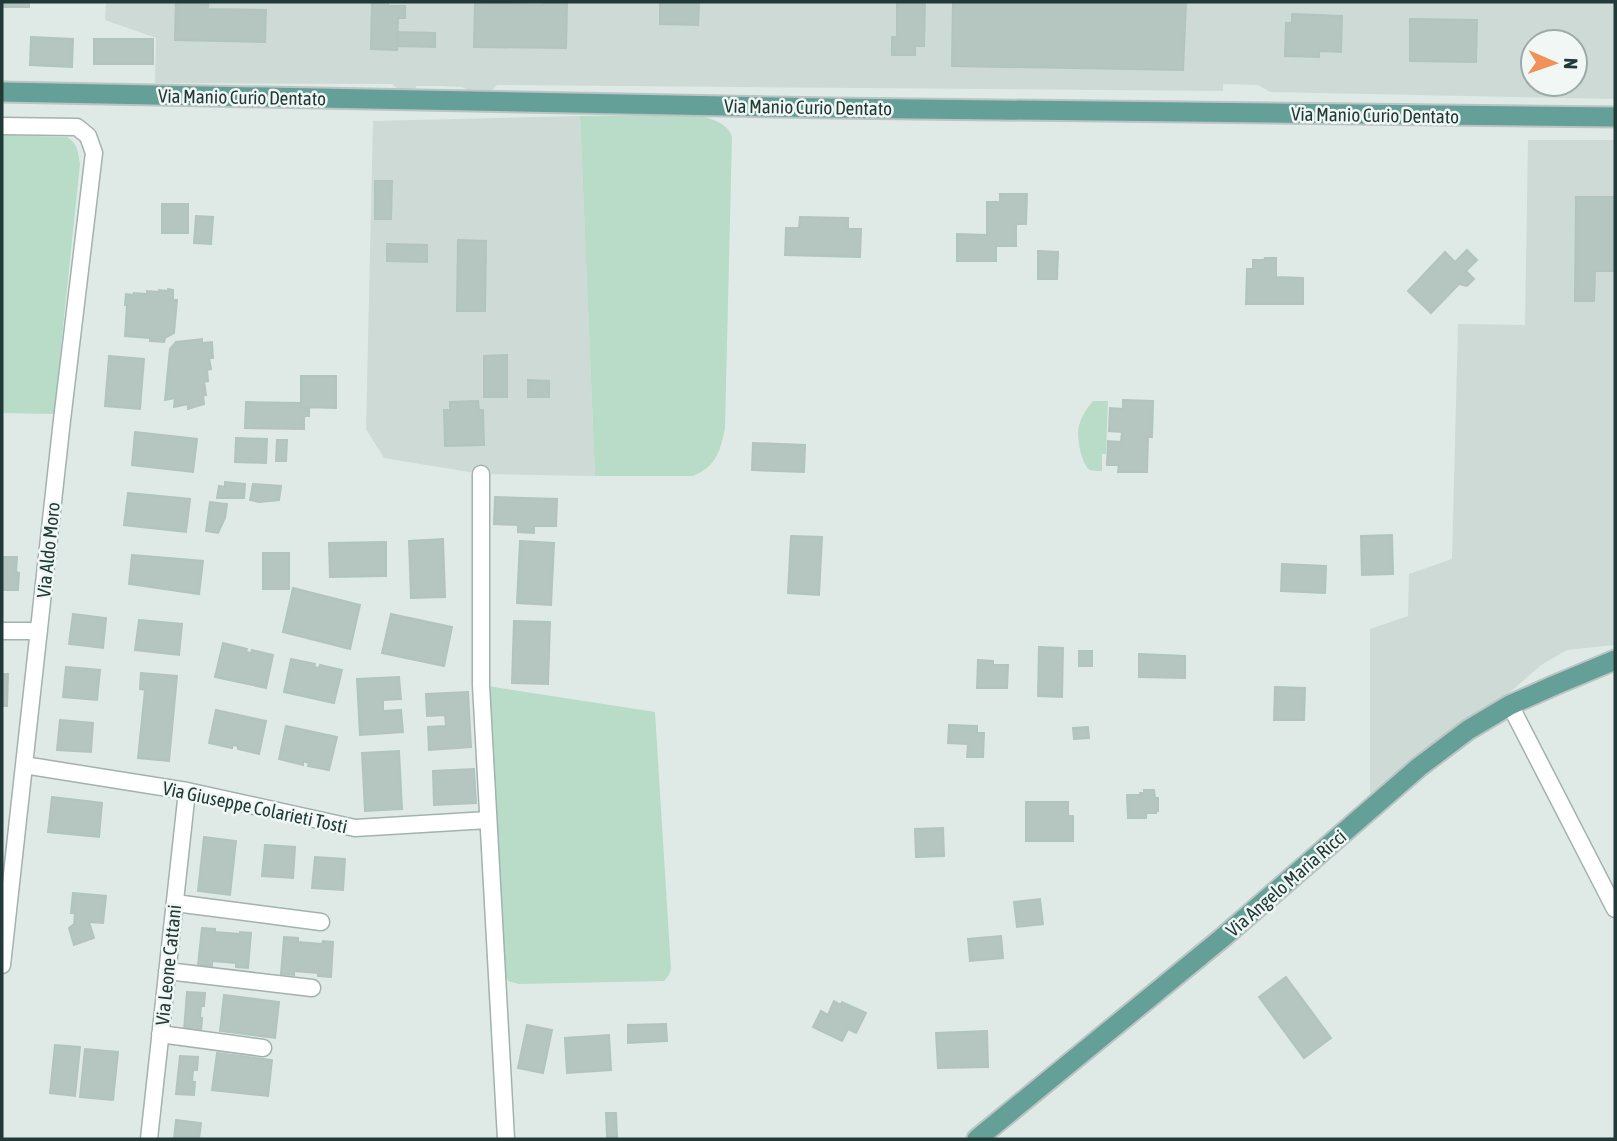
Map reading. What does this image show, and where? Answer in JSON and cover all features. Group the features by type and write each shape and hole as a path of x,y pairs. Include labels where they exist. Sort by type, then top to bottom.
{"main road":[{"name":"Via Manio Curio Dentato","path":"2,92 1241,114 1615,117"},
{"name":"Via Angelo Maria Ricci","path":"977,1139 1222,939 1419,767 1468,730 1510,705 1615,660"}],"street":[{"name":"Via Aldo Moro","path":"2,126 77,127 88,136 93,153 2,965"},
{"path":"481,474 481,685 506,1139"},
{"path":"2,631 39,631"},
{"path":"1510,705 1615,909"},
{"name":"Via Giuseppe Colarieti Tosti","path":"24,765 187,791 355,828 488,820"},
{"name":"Via Leone Cattani","path":"149,1139 187,791"},
{"path":"174,903 321,922"},
{"path":"167,971 312,988"},
{"path":"160,1034 263,1048"}],"shaded area":[{"path":"106,2 1615,2 1615,99 1566,98 1589,98 1589,28 1519,28 1519,97 1270,92 1258,85 1223,84 1223,91 497,85 489,94 476,94 462,87 441,86 417,86 411,92 401,92 392,84 155,83 156,38 105,20"},
{"path":"580,116 595,476 481,474 384,458 366,429 373,121"},
{"path":"1528,140 1615,140 1615,645 1567,650 1541,665 1508,694 1448,732 1370,794 1370,629 1408,616 1409,574 1452,559 1458,324 1525,325"}],"green space":[{"path":"700,115 724,125 732,137 725,428 721,444 716,457 707,468 693,476 595,476 580,116"},
{"path":"2,135 67,137 75,145 79,156 54,414 2,413"},
{"path":"1093,401 1108,401 1106,454 1102,454 1102,471 1087,467 1079,443 1080,423"},
{"path":"481,685 655,712 671,969 664,981 519,984 508,981 504,973"}],"building":[{"path":"2,2 29,2 29,7 2,7"},
{"path":"176,2 208,2 208,9 266,10 265,42 175,40"},
{"path":"372,2 405,6 405,18 398,18 397,50 371,49"},
{"path":"543,2 567,2 566,48 474,47 475,3 543,5"},
{"path":"660,2 699,2 698,25 660,24"},
{"path":"897,2 925,2 924,46 915,46 915,55 892,55 892,37 897,37"},
{"path":"953,2 1186,2 1183,70 952,66"},
{"path":"1292,14 1342,16 1341,52 1319,51 1319,57 1285,56 1286,23 1292,23"},
{"path":"1410,19 1477,20 1476,62 1410,61"},
{"path":"398,32 435,33 435,47 398,46"},
{"path":"31,37 73,39 72,67 30,65"},
{"path":"94,39 153,39 153,64 94,64"},
{"path":"375,181 392,181 391,219 375,219"},
{"path":"1000,194 1027,194 1026,224 1016,224 1016,246 996,246 996,261 957,261 957,234 987,235 987,202 1000,202"},
{"path":"1576,197 1614,197 1614,271 1595,271 1594,301 1575,301"},
{"path":"162,204 188,204 188,233 162,233"},
{"path":"196,216 213,217 211,244 194,243"},
{"path":"800,217 848,218 848,229 861,229 860,257 785,255 786,228 799,228"},
{"path":"458,240 486,241 485,311 457,311"},
{"path":"387,244 427,245 427,262 387,261"},
{"path":"1467,250 1477,260 1466,271 1474,279 1467,286 1459,284 1431,313 1408,291 1445,252 1455,262"},
{"path":"1038,251 1058,252 1057,279 1038,279"},
{"path":"1276,258 1276,277 1303,278 1303,304 1246,304 1247,269 1253,269 1253,260"},
{"path":"173,290 173,300 177,300 174,333 165,338 164,342 125,336 126,294 147,294 147,291 159,292"},
{"path":"202,339 202,343 212,342 213,358 209,358 211,369 207,370 208,381 204,382 204,404 188,409 188,404 174,407 175,398 165,400 170,349 176,342"},
{"path":"507,355 507,397 484,397 484,356"},
{"path":"109,356 144,359 140,409 105,406"},
{"path":"301,376 336,376 336,408 301,407"},
{"path":"528,380 549,381 549,397 528,397"},
{"path":"1123,400 1153,401 1147,472 1118,472 1119,465 1107,465 1108,441 1121,442 1122,432 1109,431 1110,408 1123,409"},
{"path":"478,401 479,410 483,410 484,445 445,446 444,410 450,410 450,402"},
{"path":"246,402 301,403 301,407 309,407 309,416 304,416 304,429 245,428"},
{"path":"135,432 197,439 193,472 132,465"},
{"path":"236,438 267,439 266,463 235,462"},
{"path":"277,440 287,440 286,461 276,461"},
{"path":"753,443 805,445 804,472 752,470"},
{"path":"225,482 245,484 244,498 217,498 219,486 225,487"},
{"path":"253,484 281,486 279,500 250,500"},
{"path":"128,493 190,499 186,532 124,525"},
{"path":"495,497 557,499 556,526 534,526 534,533 518,532 518,525 494,524"},
{"path":"210,502 227,504 225,518 218,533 206,531"},
{"path":"1392,535 1393,574 1362,575 1361,536"},
{"path":"791,536 822,537 819,595 788,593"},
{"path":"443,539 445,597 411,598 409,541"},
{"path":"520,541 554,543 551,605 517,603"},
{"path":"386,542 386,576 330,577 329,543"},
{"path":"263,553 289,553 289,589 263,589"},
{"path":"132,555 203,561 199,594 129,584"},
{"path":"2,557 17,557 18,590 2,590"},
{"path":"1282,564 1326,566 1325,593 1281,591"},
{"path":"293,588 360,605 350,649 283,632"},
{"path":"73,614 106,618 103,648 69,644"},
{"path":"391,614 452,627 444,666 382,653"},
{"path":"139,620 182,624 179,655 135,650"},
{"path":"514,621 550,622 548,684 512,683"},
{"path":"223,643 247,649 246,652 251,653 252,650 273,655 266,688 215,677"},
{"path":"1039,647 1063,648 1062,697 1038,696"},
{"path":"1079,651 1092,651 1092,666 1079,666"},
{"path":"1139,654 1185,656 1185,678 1139,677"},
{"path":"291,659 315,664 314,667 319,668 320,665 342,670 334,703 284,692"},
{"path":"978,660 993,661 993,665 1008,665 1007,688 977,688"},
{"path":"66,667 100,670 97,700 63,697"},
{"path":"141,673 177,676 169,761 138,758 145,690 140,689"},
{"path":"2,674 8,674 7,706 2,706"},
{"path":"399,677 401,699 383,700 383,711 401,710 403,732 360,735 357,679"},
{"path":"1275,687 1305,688 1304,720 1274,720"},
{"path":"468,692 471,747 429,750 428,727 446,726 445,715 427,716 426,694"},
{"path":"216,710 266,721 259,754 238,749 238,746 233,745 232,748 209,743"},
{"path":"60,720 93,723 91,752 57,750"},
{"path":"949,725 977,726 977,733 984,733 983,757 967,757 968,744 948,743"},
{"path":"286,726 337,737 329,770 308,766 309,763 303,761 303,765 279,759"},
{"path":"1088,727 1089,738 1074,739 1073,728"},
{"path":"399,751 402,809 365,811 362,753"},
{"path":"474,769 476,803 434,805 433,771"},
{"path":"1144,790 1154,790 1155,798 1158,798 1158,811 1146,813 1146,818 1128,818 1127,795 1140,795"},
{"path":"52,797 102,803 99,837 48,832"},
{"path":"1026,802 1068,802 1068,816 1073,816 1073,841 1026,841"},
{"path":"943,828 944,856 916,857 915,829"},
{"path":"204,837 236,841 230,895 198,891"},
{"path":"265,845 295,847 293,878 262,876"},
{"path":"315,857 345,859 343,890 312,888"},
{"path":"73,893 106,896 103,923 89,922 94,938 74,945 69,928 74,924 75,913 71,913"},
{"path":"1040,899 1043,924 1017,927 1014,902"},
{"path":"202,928 215,929 215,932 251,933 248,968 236,967 236,963 212,961 212,966 198,965"},
{"path":"1001,936 1003,958 970,961 968,939"},
{"path":"284,937 298,938 298,942 333,942 331,977 294,971 294,975 281,974"},
{"path":"1286,977 1331,1038 1304,1058 1259,997"},
{"path":"187,992 205,993 204,1006 201,1006 201,1031 184,1030"},
{"path":"224,995 279,1002 275,1038 220,1031"},
{"path":"834,1001 866,1013 856,1033 848,1029 842,1041 813,1027 821,1011 828,1015"},
{"path":"666,1024 667,1041 628,1043 628,1025"},
{"path":"527,1025 552,1030 543,1073 518,1068"},
{"path":"987,1031 988,1067 938,1068 936,1033"},
{"path":"609,1035 611,1070 567,1073 565,1038"},
{"path":"55,1045 80,1047 75,1096 50,1093"},
{"path":"85,1049 118,1052 113,1100 80,1097"},
{"path":"217,1053 272,1060 268,1096 212,1090"},
{"path":"180,1056 198,1057 197,1070 193,1070 194,1095 176,1094"},
{"path":"606,1113 616,1113 617,1137 607,1137"},
{"path":"176,1120 201,1123 199,1139 174,1139"}]}
